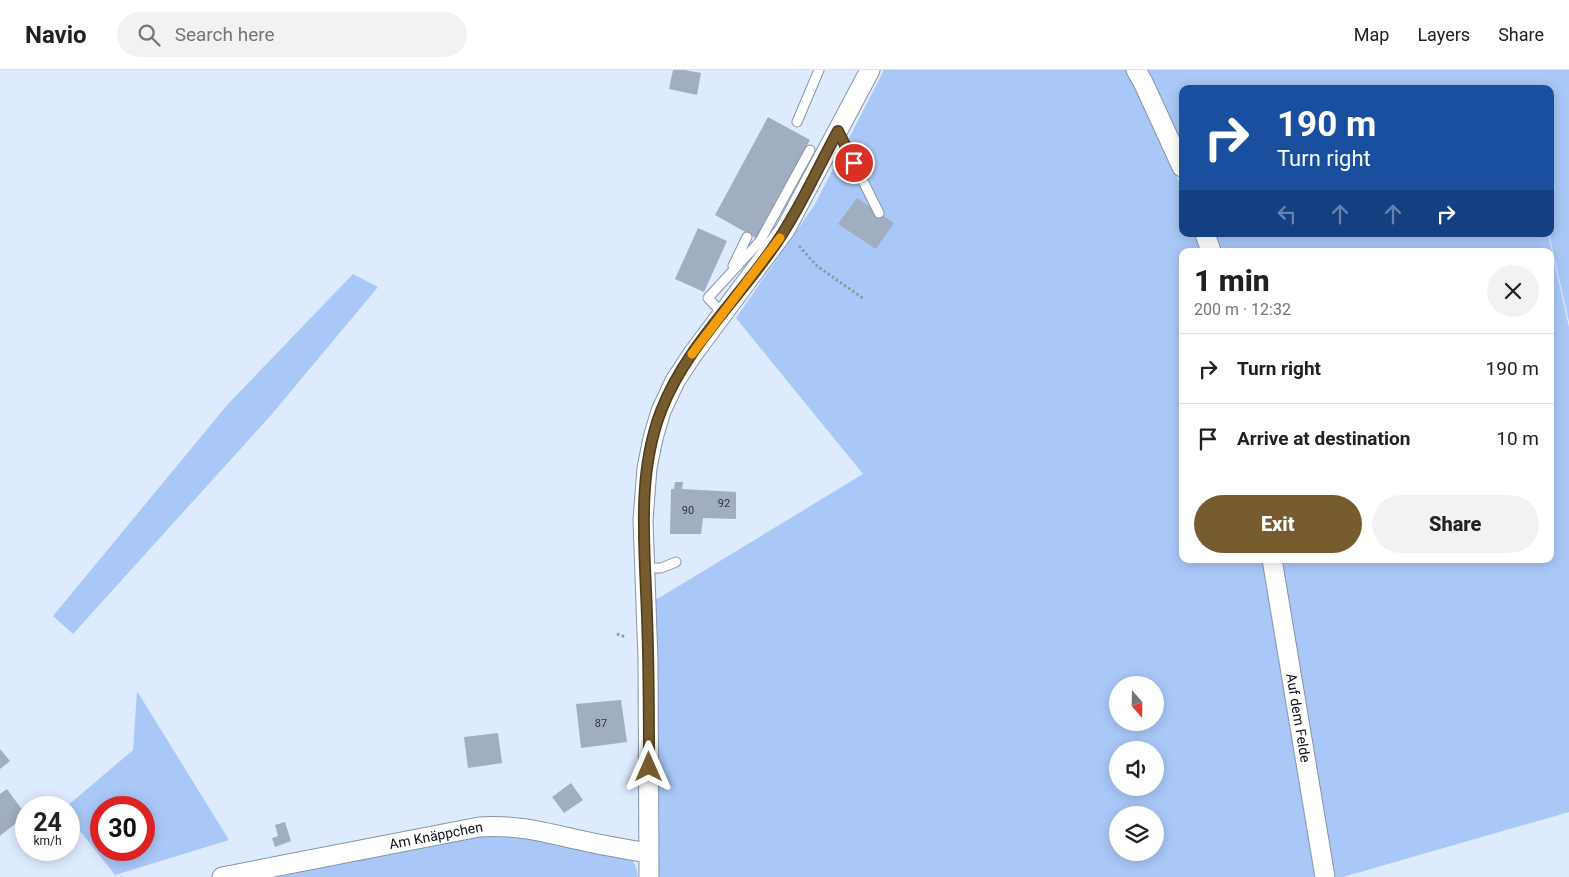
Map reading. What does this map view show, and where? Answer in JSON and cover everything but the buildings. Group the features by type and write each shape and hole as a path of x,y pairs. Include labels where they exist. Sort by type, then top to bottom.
{"street":[{"path":"648,877 648,669 643,520 647,468 658,420 675,380 785,230 870,70"},
{"path":"1136,70 1179,160"},
{"name":"Auf dem Felde","path":"1273,563 1325,877"},
{"name":"Am Knäppchen","path":"222,877 479,827 501,825 523,827 648,853"}],"lane":[{"path":"797,122 819,70"},
{"path":"838,131 879,213"},
{"path":"723,314 708,298 760,241 810,150"},
{"path":"729,275 748,237"},
{"path":"646,568 661,568 676,562"}],"path":[{"path":"785,230 817,266 864,299"}],"shaded area":[{"path":"884,70 1130,70 1142,89 1179,182 1179,237 1198,237 1202,248 1179,248 1179,563 1263,563 1317,877 659,877 654,601 863,474 736,318 815,204"},
{"path":"1148,70 1569,70 1569,322 1554,256 1554,248 1552,248 1550,237 1554,237 1554,85 1179,85 1179,143"},
{"path":"1212,237 1549,237 1551,248 1216,248"},
{"path":"1554,261 1569,327 1569,812 1343,877 1331,877 1279,563 1554,563"},
{"path":"353,274 378,287 272,414 73,634 53,616 228,404"},
{"path":"137,691 229,840 115,875 104,861 155,861 155,796 90,796 90,843 80,831 79,796 133,750"},
{"path":"500,829 631,858 636,867 638,877 261,877"}],"slow traffic":[{"path":"692,354 780,238"}],"route":[{"path":"649,767 648,644 643,520 647,468 661,411 675,380 692,355 770,253 785,230 838,131 854,163"}]}
